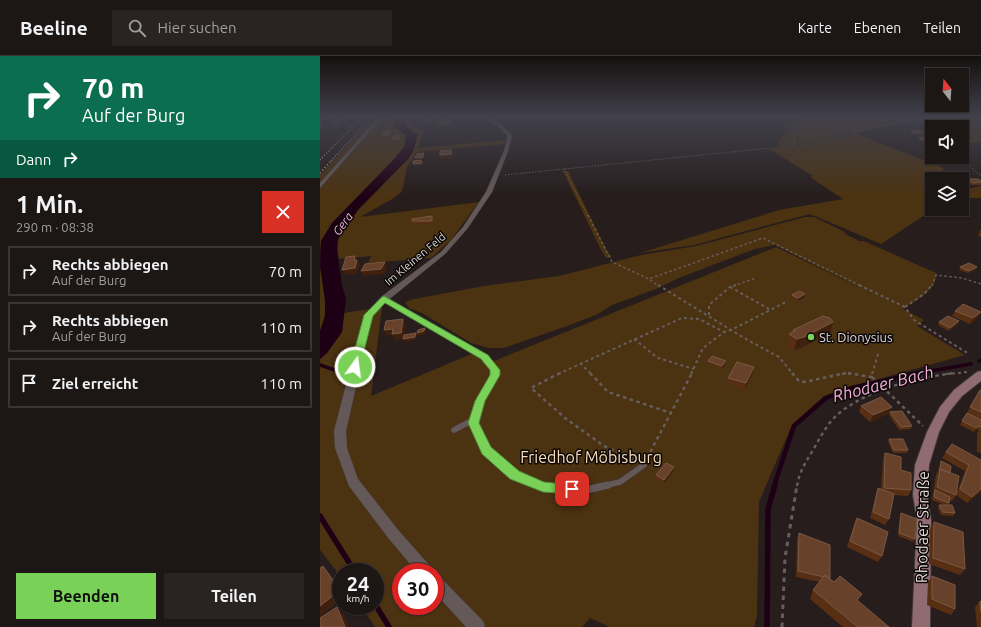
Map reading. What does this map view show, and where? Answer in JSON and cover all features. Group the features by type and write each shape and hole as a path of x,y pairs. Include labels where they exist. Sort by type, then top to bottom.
{"street":[{"path":"320,186 357,144"},
{"name":"Im Kleinen Feld","path":"418,563 394,535 353,482 341,448 340,431 344,409 368,315 384,299 438,257 454,241 480,206 496,176 508,144"},
{"name":"Rhodaer Straße","path":"921,627 924,520 920,495 922,465 933,432 944,410 958,393 978,374"},
{"path":"444,592 477,627"}],"lane":[{"path":"384,299 484,357 491,364 495,370 495,375 480,401 473,424 487,450 514,475 543,487 586,490 620,482 644,464"},
{"path":"454,430 473,420"}],"path":[{"path":"496,176 809,144"},
{"path":"969,164 981,175"},
{"path":"564,169 612,262 649,279 732,330 780,357 799,381 805,382 842,374 872,376 921,424 933,432"},
{"path":"649,279 763,238 905,307 914,320 969,354"},
{"path":"905,307 925,294 935,281 936,275 962,278 981,284"},
{"path":"709,315 709,304 730,287 756,278"},
{"path":"730,287 771,310"},
{"path":"724,332 703,320 692,317 682,318 580,363 532,388 565,418 604,446 644,464 694,369 703,348 724,332 732,330 788,301"},
{"path":"634,339 658,358 694,369"},
{"path":"872,376 879,351"},
{"path":"580,363 608,392 671,413"},
{"path":"782,627 785,558 799,475 827,426 841,411 884,389 932,376 963,372 978,374"}],"green space":[{"path":"349,144 405,144 404,147 392,162 332,223 321,241 320,254 320,175"},
{"path":"415,144 419,144 418,148 466,144 505,144 417,152 407,167 402,191 394,198 360,217 479,202 450,241 431,258 368,263 371,256 339,259 339,238 351,217 408,159"},
{"path":"777,144 804,144 780,146"},
{"path":"813,144 881,144 925,160 925,164 934,164 942,167 944,172 925,172 925,215 881,244 810,214 694,245 640,253 779,210 843,199 810,177 813,176 769,149"},
{"path":"561,171 568,171 607,251 612,257 606,258 600,248 564,173"},
{"path":"981,186 981,198 969,198 969,189"},
{"name":"Friedhof Möbisburg","path":"805,217 814,217 845,232 844,233 859,241 864,241 936,273 937,275 932,287 903,309 924,320 917,326 965,355 850,387 824,396 792,425 759,502 757,616 754,627 610,627 590,618 582,627 375,627 367,615 384,615 384,563 332,563 332,565 320,550 320,359 327,353 342,332 344,313 382,307 371,396 474,353 489,363 776,247 873,294 775,245 755,249 681,277 656,289 612,305 598,314 504,348 489,348 471,343 422,313 409,308 405,302 484,286 559,276 641,255 696,246"},
{"path":"320,256 325,314 320,331"}],"water":[{"name":"Gera","path":"405,144 415,144 408,159 358,210 338,239 337,250 342,285 346,299 342,332 327,353 320,359 320,331 325,316 325,300 320,267 321,241 332,223 404,147"}],"building":[{"path":"451,150 452,154 440,155 440,151"},
{"path":"424,153 423,157 415,158 417,154"},
{"path":"421,160 422,163 413,164 413,161"},
{"path":"969,179 978,179 981,181 981,182 973,183"},
{"path":"432,216 432,221 412,221 412,219"},
{"path":"355,256 354,260 357,260 355,268 342,270 346,257"},
{"path":"385,262 381,269 361,271 365,264"},
{"path":"969,263 977,267 969,271 960,267"},
{"path":"799,291 805,294 798,298 792,295"},
{"path":"963,304 981,312 973,318 955,311"},
{"path":"823,316 830,318 833,322 797,339 789,334 795,331 793,330"},
{"path":"948,316 959,321 950,328 939,322"},
{"path":"403,319 401,333 392,334 393,329 384,330 386,321"},
{"path":"425,328 424,331 417,333 418,330"},
{"path":"416,333 415,337 403,339 404,335"},
{"path":"712,356 726,361 722,366 708,361"},
{"path":"737,362 754,367 746,383 728,378"},
{"path":"980,390 981,391 981,412 970,407"},
{"path":"881,397 892,407 873,415 861,406"},
{"path":"902,411 912,426 901,427 890,412"},
{"path":"967,413 981,420 981,427 978,426 976,428 962,421"},
{"path":"889,439 903,439 908,450 894,450"},
{"path":"952,444 981,460 981,489 972,497 960,489 969,465 946,452"},
{"path":"885,453 901,457 901,470 911,473 911,490 884,488"},
{"path":"941,461 951,466 950,473 940,469"},
{"path":"666,463 674,467 664,480 656,475"},
{"path":"940,469 959,476 956,495 937,487"},
{"path":"878,488 894,494 889,519 873,512"},
{"path":"935,490 950,497 949,503 934,497"},
{"path":"939,505 952,505 955,513 943,512"},
{"path":"901,513 917,519 915,539 899,533"},
{"path":"857,518 888,532 882,556 850,541"},
{"path":"934,522 963,532 965,569 933,558"},
{"path":"799,533 830,545 830,578 825,575 824,577 798,571"},
{"path":"323,566 332,579 332,596 320,606 320,568"},
{"path":"825,575 834,582 840,576 862,594 857,600 889,627 858,627 813,590"},
{"path":"932,576 955,585 955,609 932,599"},
{"path":"332,610 332,615 340,615 345,627 320,627 320,618"}],"waterway":[{"name":"Rhodaer Bach","path":"915,374 971,364"},
{"path":"320,365 343,373"},
{"name":"Rhodaer Bach","path":"774,486 794,426 826,398 852,388 915,374"},
{"name":"Rhodaer Bach","path":"767,627 768,509 775,485"},
{"name":"Rhodaer Bach","path":"320,516 349,563"},
{"name":"Rhodaer Bach","path":"382,615 389,627"}],"railway":[{"path":"320,160 336,144"},
{"path":"331,161 347,144"},
{"path":"320,173 332,160"}],"place":[{"name":"St. Dionysius","path":"811,337"}],"route":[{"path":"355,367 368,315 384,299 484,357 491,364 495,370 495,375 480,401 473,420 473,423 487,450 514,475 543,487 572,489"}]}
